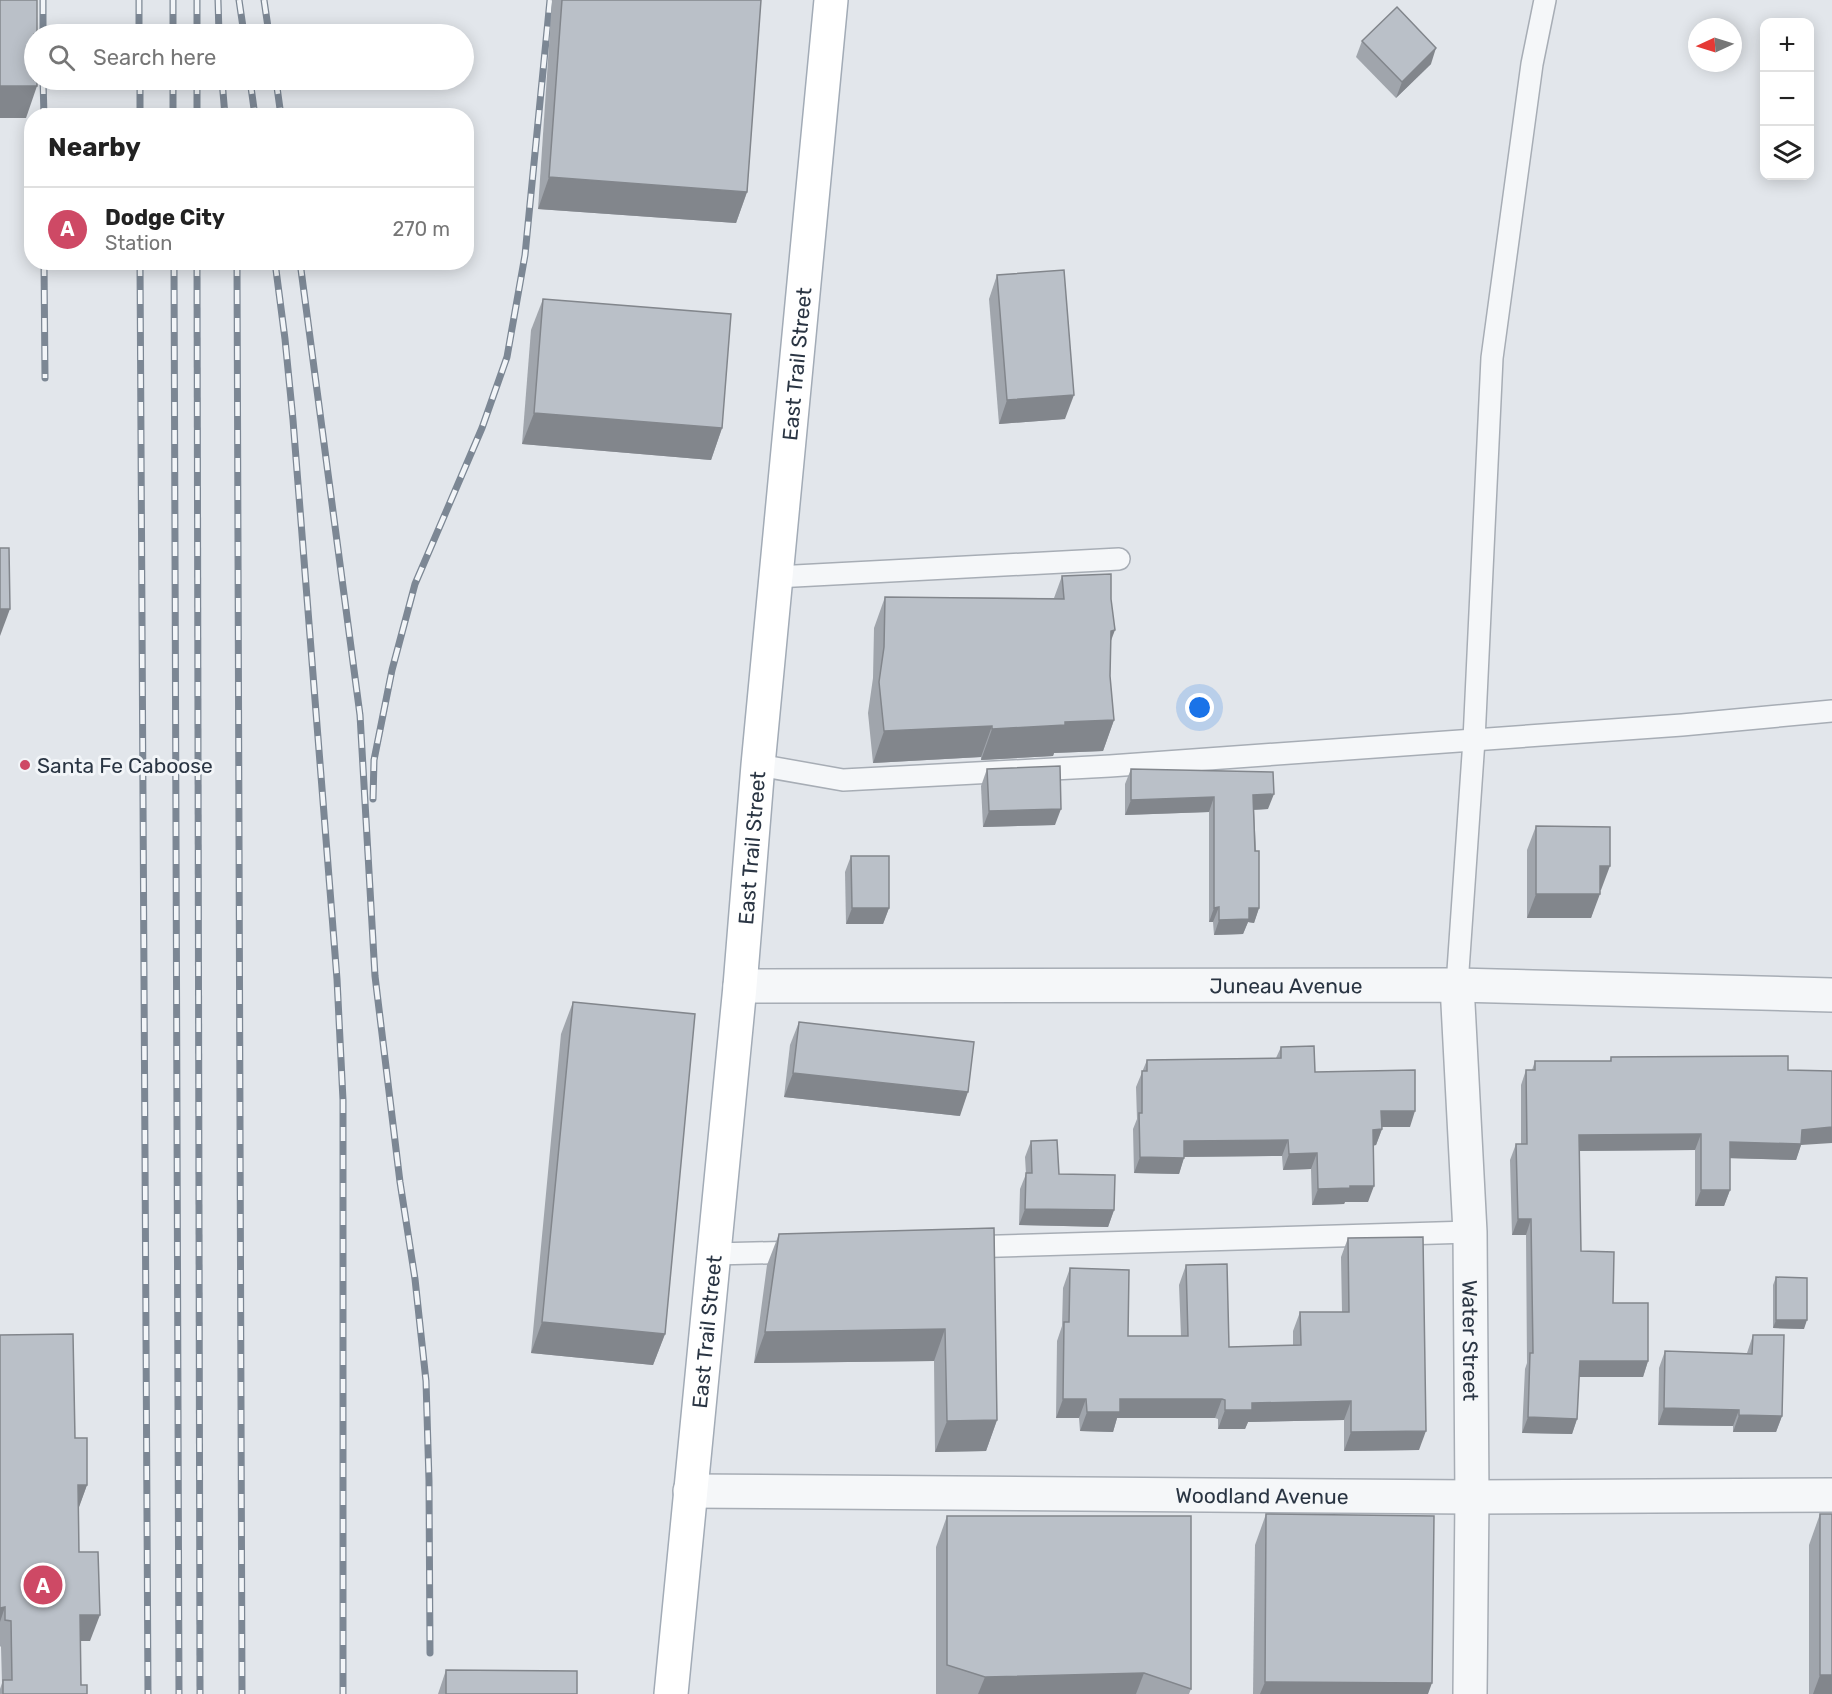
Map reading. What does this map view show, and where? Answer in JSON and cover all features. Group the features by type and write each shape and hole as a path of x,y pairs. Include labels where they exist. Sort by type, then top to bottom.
{"main road":[{"name":"East Trail Street","path":"671,1694 740,986 758,765 831,0"}],"street":[{"name":"Juneau Avenue","path":"740,986 1457,985 1832,995"},
{"name":"Water Street","path":"1457,985 1470,1232 1472,1497 1470,1694"},
{"name":"Woodland Avenue","path":"690,1491 1472,1497 1832,1495"}],"lane":[{"path":"1457,985 1474,740 1492,358 1532,63 1545,0"},
{"path":"776,577 1119,559"},
{"path":"758,765 843,780 1110,766 1682,725 1832,711"},
{"path":"950,1247 1470,1232"},
{"path":"714,1254 820,1251"}],"building":[{"path":"0,0 37,0 37,24 24,24 24,86 0,86"},
{"path":"562,0 761,0 747,192 549,177"},
{"path":"1397,7 1436,48 1402,82 1362,41"},
{"path":"1064,270 1074,395 1007,400 997,275"},
{"path":"543,299 731,314 722,428 534,413"},
{"path":"0,548 9,548 10,609 0,609"},
{"path":"1111,574 1115,630 1111,631 1110,676 1114,720 992,729 992,726 884,731 879,682 884,647 885,597 1064,599 1062,576"},
{"path":"1060,766 1061,809 989,811 987,769"},
{"path":"1131,769 1273,772 1274,794 1253,795 1255,851 1259,851 1259,908 1249,908 1249,919 1219,920 1219,907 1214,908 1214,797 1131,800"},
{"path":"1536,826 1610,827 1610,866 1600,866 1600,894 1536,894"},
{"path":"851,856 889,856 889,908 852,908"},
{"path":"573,1002 695,1014 665,1334 542,1322"},
{"path":"799,1022 974,1042 968,1092 793,1073"},
{"path":"1314,1046 1315,1072 1415,1070 1415,1111 1381,1111 1382,1129 1373,1130 1374,1186 1318,1189 1317,1153 1289,1154 1288,1140 1184,1141 1184,1158 1140,1157 1139,1113 1142,1113 1142,1071 1147,1071 1147,1060 1281,1058 1281,1047"},
{"path":"1788,1056 1788,1070 1832,1071 1832,1127 1802,1130 1801,1144 1730,1142 1730,1190 1701,1190 1701,1134 1579,1135 1581,1251 1614,1252 1613,1303 1648,1303 1648,1361 1580,1361 1577,1419 1528,1417 1530,1353 1533,1353 1531,1219 1518,1219 1516,1144 1527,1144 1526,1070 1535,1070 1535,1061 1611,1061 1611,1057"},
{"path":"1057,1140 1059,1174 1115,1175 1114,1210 1025,1209 1026,1173 1032,1173 1031,1141"},
{"path":"994,1228 997,1420 947,1421 945,1329 765,1332 779,1234"},
{"path":"1423,1237 1426,1431 1351,1432 1351,1401 1252,1403 1252,1410 1225,1410 1225,1400 1222,1399 1120,1399 1120,1412 1087,1412 1086,1399 1063,1399 1064,1322 1069,1322 1070,1268 1129,1270 1128,1336 1188,1336 1186,1265 1227,1264 1229,1347 1301,1345 1300,1312 1349,1312 1348,1238"},
{"path":"1776,1277 1807,1278 1807,1320 1776,1320"},
{"path":"73,1334 75,1438 87,1438 87,1485 78,1485 79,1552 98,1552 100,1615 80,1615 81,1685 87,1685 87,1694 3,1694 3,1680 12,1680 11,1621 5,1620 5,1607 0,1608 0,1335"},
{"path":"1753,1335 1784,1335 1782,1416 1739,1415 1739,1410 1664,1408 1665,1351 1752,1354"},
{"path":"1266,1514 1434,1516 1432,1683 1265,1682"},
{"path":"1820,1514 1832,1514 1832,1675 1820,1675"},
{"path":"947,1516 1191,1516 1191,1689 1144,1673 985,1677 947,1665"},
{"path":"446,1670 577,1671 577,1694 446,1694"}],"railway":[{"path":"43,0 43,24"},
{"path":"139,0 139,24"},
{"path":"173,0 173,24"},
{"path":"197,0 197,24"},
{"path":"218,0 219,24"},
{"path":"239,0 243,24"},
{"path":"264,0 268,24"},
{"path":"373,799 374,760 392,670 415,584 482,428 507,357 525,255 550,0"},
{"path":"43,90 44,108"},
{"path":"140,90 140,108"},
{"path":"173,90 173,108"},
{"path":"197,90 197,108"},
{"path":"223,90 224,108"},
{"path":"251,90 254,108"},
{"path":"277,90 280,108"},
{"path":"44,270 45,378"},
{"path":"140,270 148,1694"},
{"path":"174,270 179,1694"},
{"path":"197,270 200,1694"},
{"path":"237,270 242,1694"},
{"path":"276,270 293,420 337,979 343,1100 343,1694"},
{"path":"301,270 360,715 375,976 400,1182 415,1279 426,1381 430,1653"}],"place":[{"name":"Santa Fe Caboose","path":"25,765"},
{"name":"Dodge City","path":"43,1585"}]}
